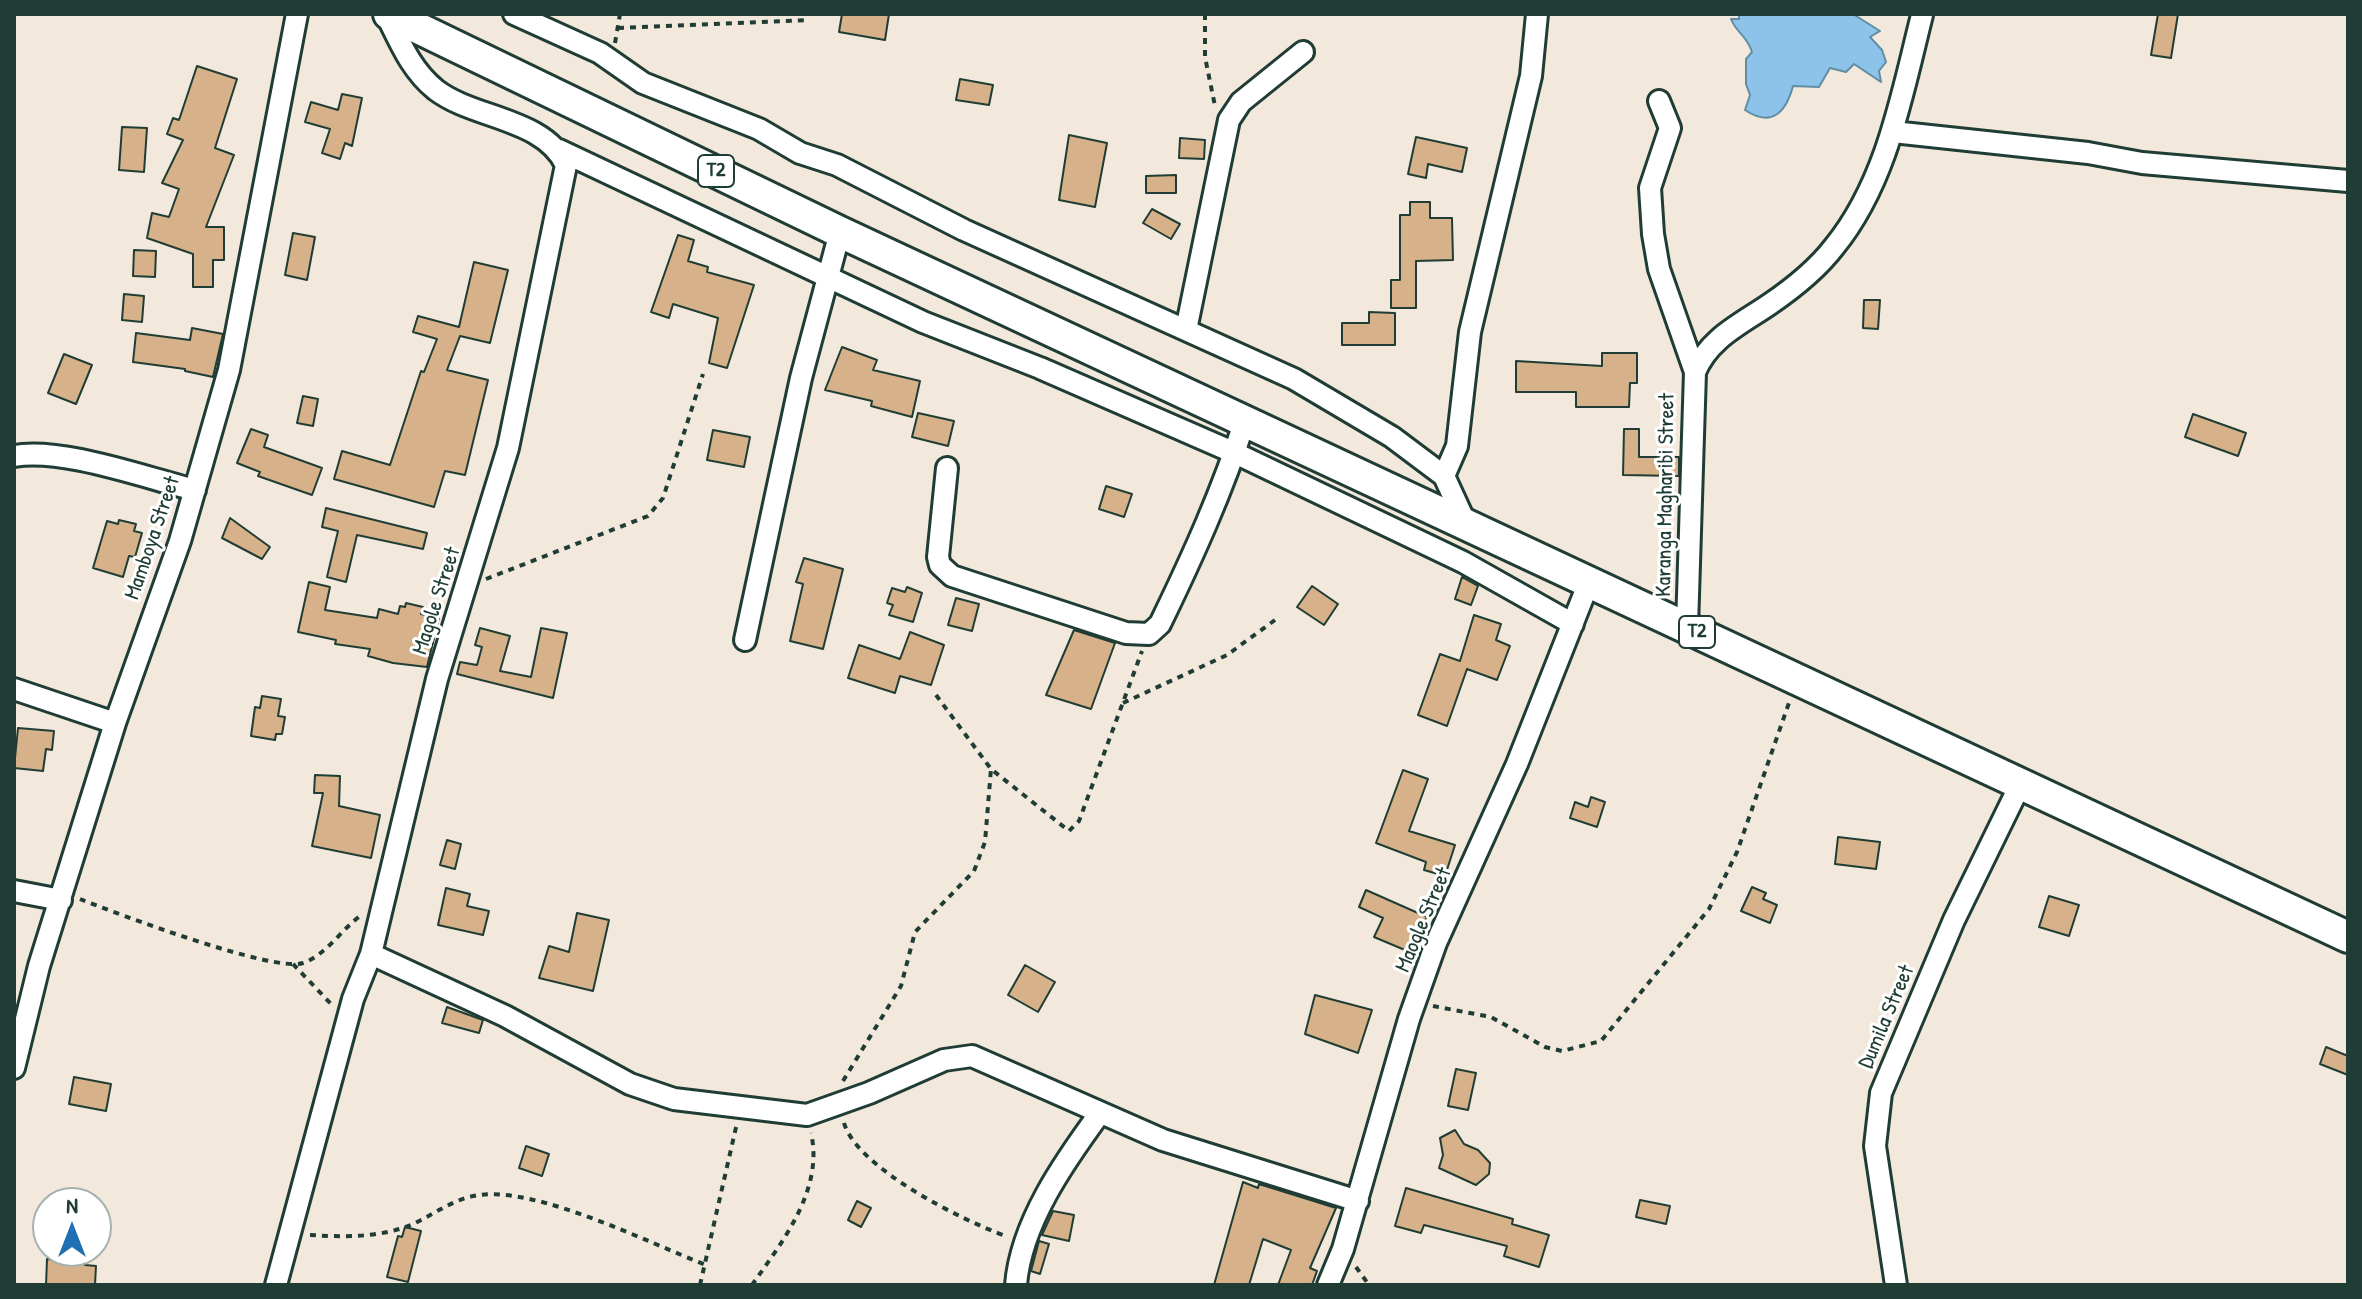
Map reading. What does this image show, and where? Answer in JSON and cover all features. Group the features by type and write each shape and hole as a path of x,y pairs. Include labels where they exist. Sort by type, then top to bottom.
{"highway":[{"name":"T2","path":"388,14 840,232 2348,937"}],"street":[{"name":"Mamboya Street","path":"14,1068 115,723 195,490 229,370 251,270 297,14"},
{"path":"388,14 413,68 439,92 923,322 1235,453 1463,562 1573,624"},
{"path":"514,14 612,61 643,83 759,129 800,153 837,165 964,230 1294,379 1392,437 1444,476 1466,524"},
{"path":"1444,476 1457,446 1470,332 1489,239 1531,76 1537,14"},
{"name":"Karanga Magharibi Street","path":"1687,627 1695,372 1701,356 1729,329 1771,304 1834,247 1863,201 1893,132 1922,15"},
{"path":"1186,330 1225,136 1241,102 1303,52"},
{"path":"1659,101 1670,128 1650,188 1653,234 1659,269 1695,372"},
{"path":"1893,132 2088,153 2142,163 2348,181"},
{"name":"Magole Street","path":"276,1285 347,1022 371,954 437,679 469,584 508,448 563,193 566,165 559,150"},
{"path":"745,640 801,378 840,232"},
{"path":"947,468 938,557 940,565 952,576 1126,633 1149,634 1160,624 1167,611 1235,453 1245,420"},
{"path":"14,456 33,452 58,456 195,490"},
{"name":"Maogle Street","path":"1328,1285 1358,1201 1436,943 1517,764 1589,582"},
{"path":"14,689 115,723"},
{"name":"Dumila Street","path":"1896,1285 1875,1146 1881,1093 1954,920 2020,785"},
{"path":"14,891 62,896"},
{"path":"371,954 505,1016 630,1084 674,1099 807,1115 944,1060 972,1056 1163,1140 1358,1201"},
{"path":"1016,1285 1025,1242 1053,1183 1100,1113"}],"path":[{"path":"612,61 620,14"},
{"path":"1205,14 1209,86 1225,136"},
{"path":"618,28 809,20"},
{"path":"469,584 648,516 663,498 703,374"},
{"path":"1123,703 1227,655 1275,620"},
{"path":"936,695 991,769 1069,831 1079,821 1149,634"},
{"path":"1415,1005 1491,1017 1545,1047 1562,1051 1601,1041 1709,909 1737,852 1797,678"},
{"path":"991,769 985,842 974,871 915,932 901,986 833,1106 859,1150 892,1174 972,1224 1025,1242"},
{"path":"62,896 144,923 293,964 347,1022"},
{"path":"293,964 319,955 347,926 385,897"},
{"path":"700,1285 724,1190 732,1134 745,1107"},
{"path":"752,1285 808,1197 814,1166 807,1115"},
{"path":"288,1235 382,1233 413,1224 460,1200 498,1193 576,1214 706,1265"}],"water":[{"path":"1739,14 1853,14 1880,31 1870,37 1882,50 1886,62 1879,71 1881,82 1854,64 1846,72 1830,68 1819,87 1793,86 1782,110 1776,114 1763,118 1755,115 1745,110 1750,95 1746,84 1746,59 1752,52 1731,19 1739,19"}],"building":[{"path":"842,14 889,14 885,40 839,32"},
{"path":"2158,14 2178,14 2171,58 2151,55"},
{"path":"197,66 237,79 215,148 234,155 206,227 224,227 224,260 213,260 213,287 193,287 193,254 147,238 152,213 169,217 179,189 162,183 183,140 167,134 173,118 179,120"},
{"path":"960,79 993,85 989,105 956,100"},
{"path":"342,94 362,98 352,146 345,143 340,159 322,153 330,129 305,122 311,102 338,110"},
{"path":"122,127 147,128 144,172 119,170"},
{"path":"1069,135 1107,143 1095,207 1059,200"},
{"path":"1416,137 1467,148 1462,172 1428,164 1426,178 1408,174"},
{"path":"1180,138 1205,140 1204,159 1179,158"},
{"path":"1176,175 1176,193 1146,193 1146,176"},
{"path":"1410,202 1430,202 1430,218 1452,218 1453,260 1416,261 1416,308 1391,308 1391,280 1400,280 1400,215 1410,215"},
{"path":"1152,209 1180,224 1171,239 1143,223"},
{"path":"293,233 315,237 307,280 285,275"},
{"path":"678,235 694,240 688,261 708,267 707,272 754,285 727,368 709,363 718,318 673,304 669,318 651,312"},
{"path":"134,250 156,251 155,277 133,276"},
{"path":"474,262 508,270 490,343 460,336 447,370 488,380 465,475 445,471 434,507 334,479 342,451 390,465 421,371 424,372 437,339 413,332 418,316 459,327"},
{"path":"124,294 144,296 142,322 122,320"},
{"path":"1864,300 1880,300 1878,329 1863,328"},
{"path":"1369,312 1395,313 1395,345 1342,345 1342,323 1369,323"},
{"path":"192,328 223,334 213,377 185,369 133,362 136,333 190,340"},
{"path":"842,347 877,360 873,370 920,381 912,417 871,406 872,401 825,390"},
{"path":"1602,353 1637,353 1637,383 1630,383 1629,407 1576,407 1576,392 1516,392 1516,361 1602,366"},
{"path":"64,354 92,365 76,404 48,393"},
{"path":"303,396 318,399 313,426 297,423"},
{"path":"918,413 954,421 948,446 912,437"},
{"path":"2193,414 2246,433 2238,456 2185,437"},
{"path":"251,429 268,435 264,447 322,468 312,495 258,476 260,472 237,463"},
{"path":"1624,429 1639,429 1639,457 1679,457 1679,476 1623,475"},
{"path":"713,430 750,437 744,467 707,460"},
{"path":"1106,486 1132,494 1124,517 1099,509"},
{"path":"326,508 427,533 423,549 357,535 346,582 327,577 338,531 322,527"},
{"path":"230,518 270,547 262,559 222,538"},
{"path":"119,520 136,524 134,531 142,533 135,557 129,556 123,577 93,568 107,521 118,524"},
{"path":"804,558 843,569 823,649 790,641 803,584 796,582"},
{"path":"1462,577 1478,586 1471,605 1455,599"},
{"path":"309,582 330,587 325,610 377,618 379,609 398,614 400,606 405,607 406,603 423,607 421,614 439,618 427,667 393,663 368,656 370,649 335,644 336,640 298,632"},
{"path":"1312,586 1338,604 1324,625 1297,607"},
{"path":"907,587 922,593 913,622 889,615 893,605 887,603 892,588 905,592"},
{"path":"956,598 979,604 972,631 948,625"},
{"path":"1474,615 1501,624 1496,640 1510,646 1497,680 1467,669 1447,726 1418,715 1440,654 1460,661"},
{"path":"480,628 510,636 500,671 531,677 541,628 567,633 553,698 457,674 460,662 477,665 482,647 475,645"},
{"path":"1074,630 1115,643 1091,709 1046,695"},
{"path":"910,632 944,645 931,685 900,676 895,693 848,678 859,645 900,659"},
{"path":"262,696 281,699 278,716 285,717 282,734 276,734 275,740 251,736 255,707 260,708"},
{"path":"18,728 54,731 52,750 46,749 43,771 14,768"},
{"path":"1403,770 1428,779 1409,831 1455,845 1445,876 1424,870 1426,862 1376,843"},
{"path":"315,775 340,776 339,806 380,815 371,858 312,846 323,793 314,793"},
{"path":"1591,797 1605,802 1597,827 1570,818 1575,802 1588,807"},
{"path":"1838,837 1880,842 1876,869 1835,864"},
{"path":"447,840 461,844 455,869 440,865"},
{"path":"1752,887 1766,893 1763,899 1777,905 1770,923 1741,911"},
{"path":"446,888 470,894 467,906 489,911 483,935 438,925"},
{"path":"1366,890 1427,917 1424,924 1430,926 1423,942 1417,940 1412,953 1374,937 1383,918 1359,907"},
{"path":"2049,896 2079,905 2069,936 2039,927"},
{"path":"577,913 609,920 593,991 539,978 549,946 569,952"},
{"path":"1025,965 1055,982 1038,1012 1008,995"},
{"path":"1315,995 1372,1010 1358,1053 1305,1034"},
{"path":"447,1007 483,1020 479,1033 442,1023"},
{"path":"2326,1047 2348,1056 2348,1075 2320,1064"},
{"path":"1456,1069 1476,1073 1468,1110 1448,1106"},
{"path":"74,1077 111,1084 106,1111 69,1104"},
{"path":"1455,1130 1464,1144 1478,1150 1490,1163 1489,1174 1476,1185 1439,1168 1443,1155 1440,1138"},
{"path":"526,1146 549,1154 542,1176 519,1168"},
{"path":"1243,1182 1336,1208 1310,1268 1317,1271 1312,1285 1278,1285 1291,1250 1263,1239 1249,1285 1214,1285"},
{"path":"1406,1188 1513,1219 1512,1224 1549,1235 1539,1267 1504,1256 1507,1246 1424,1225 1421,1233 1395,1226"},
{"path":"1640,1200 1670,1206 1666,1224 1636,1217"},
{"path":"857,1201 871,1208 861,1227 848,1220"},
{"path":"1053,1211 1074,1215 1069,1241 1042,1235"},
{"path":"405,1227 421,1231 408,1282 387,1277 398,1236 402,1237"},
{"path":"1039,1241 1049,1244 1040,1274 1031,1271"},
{"path":"47,1267 96,1267 95,1285 46,1285"}]}
